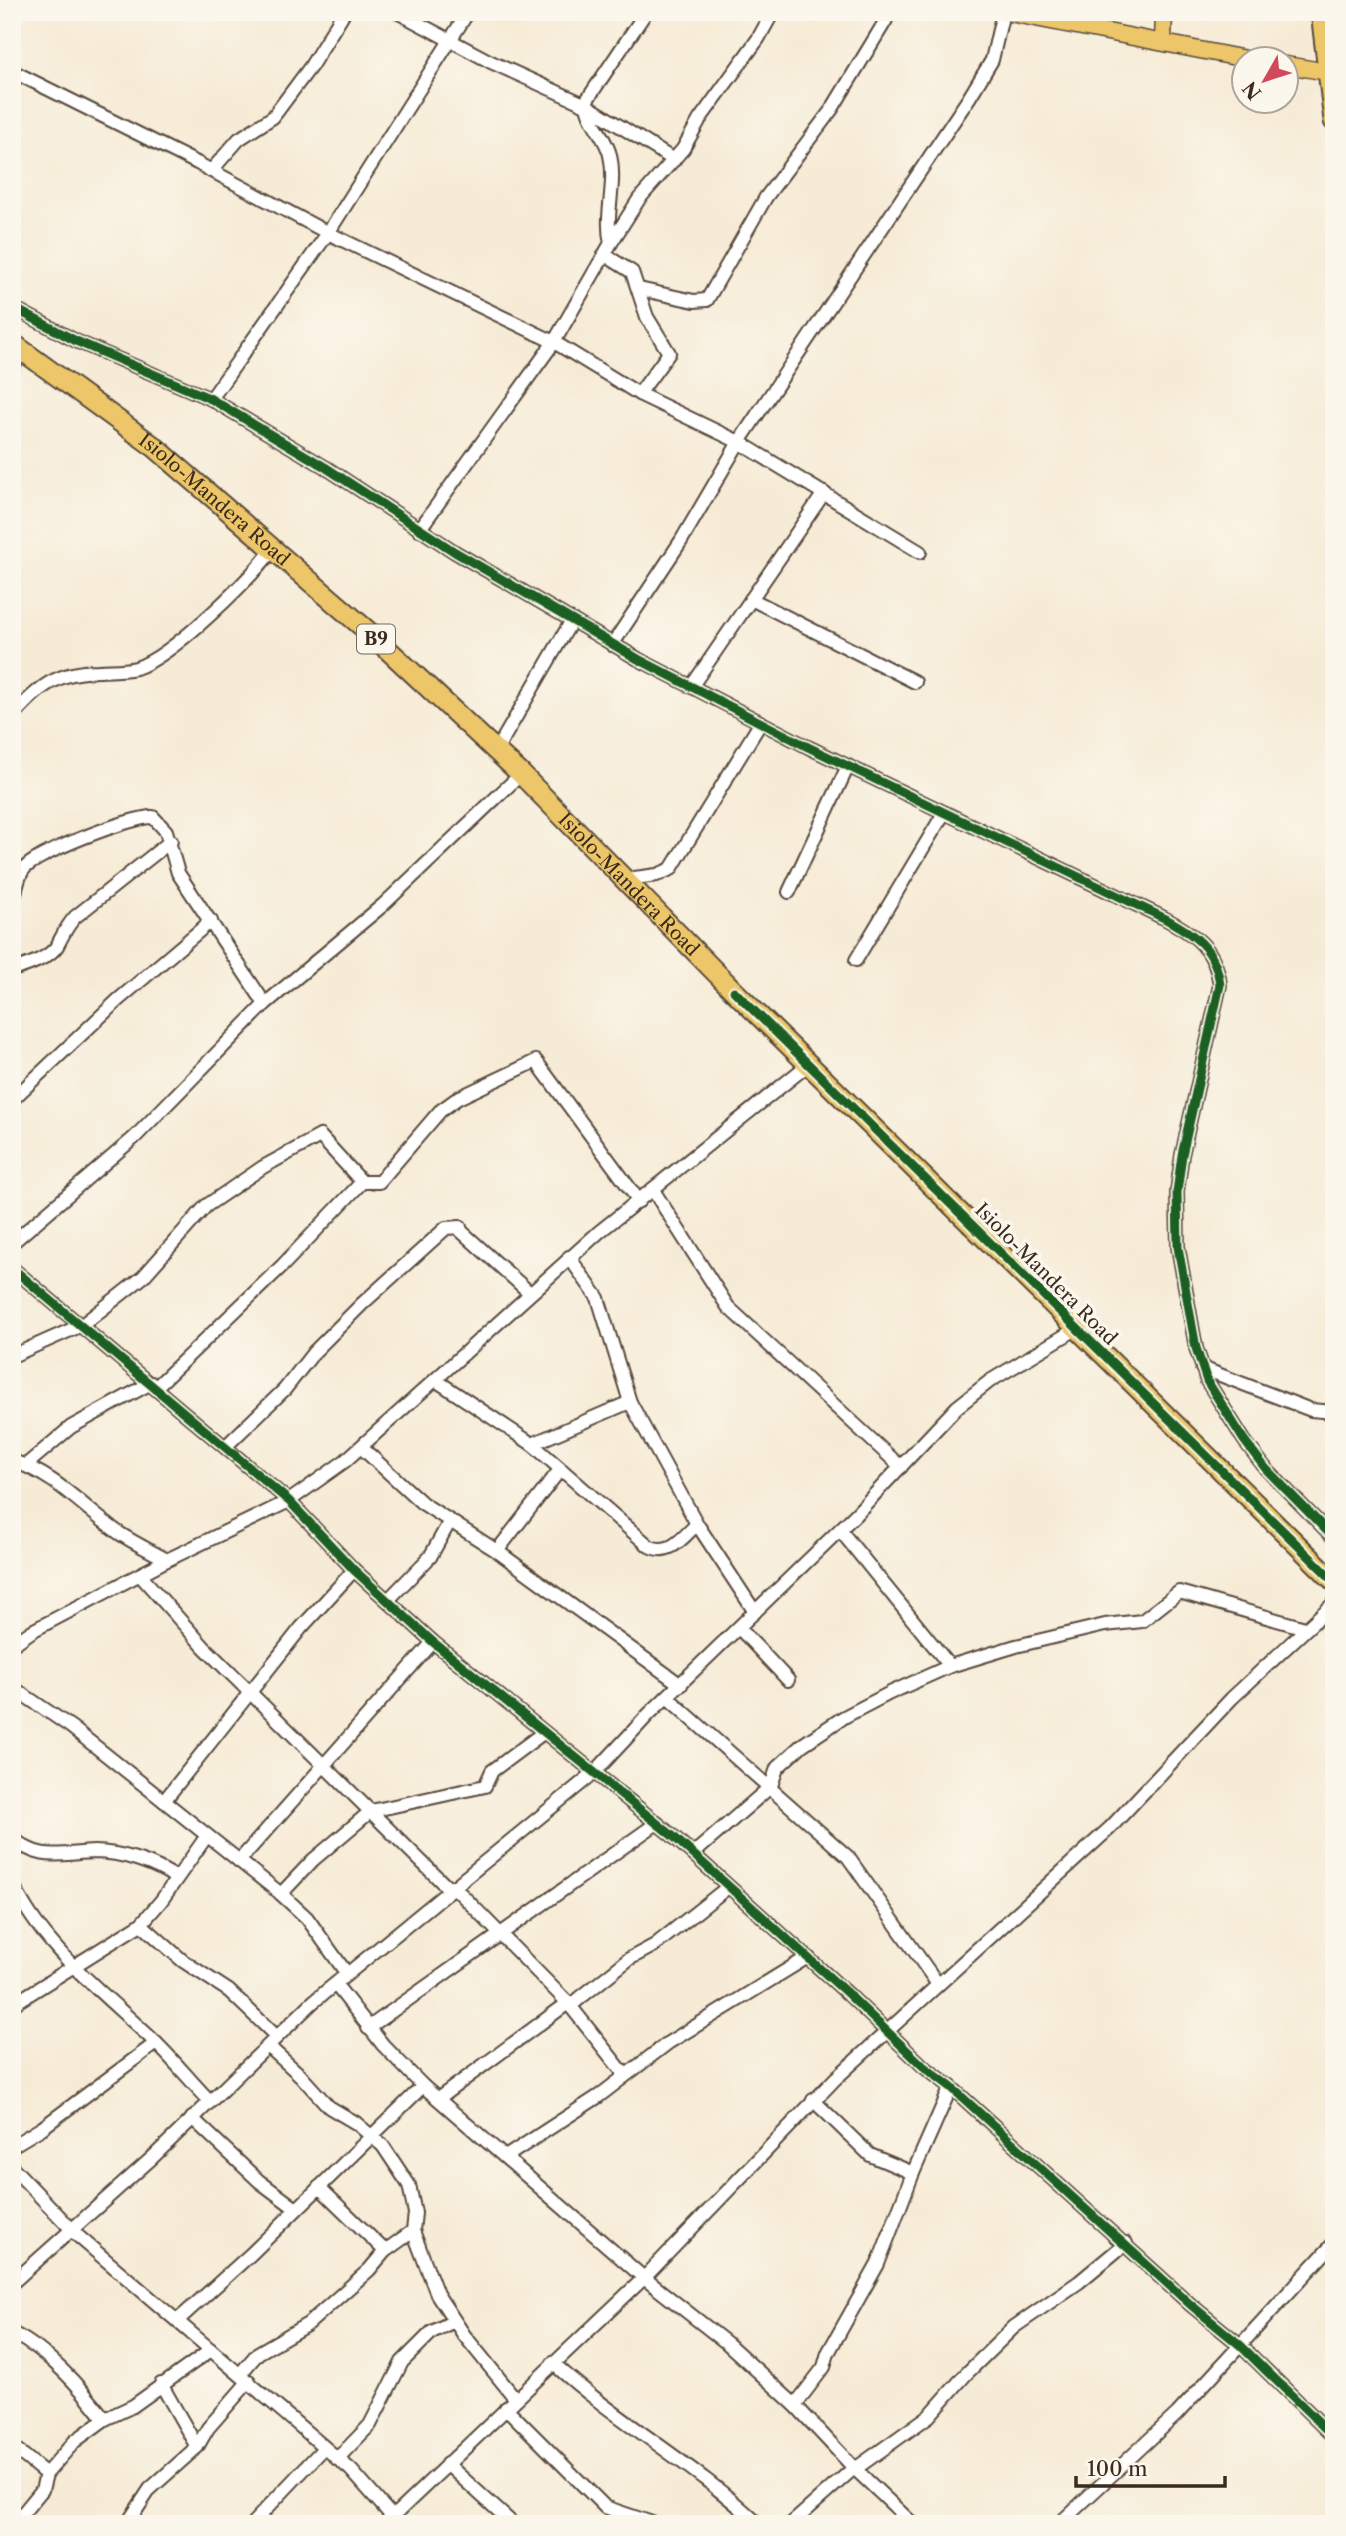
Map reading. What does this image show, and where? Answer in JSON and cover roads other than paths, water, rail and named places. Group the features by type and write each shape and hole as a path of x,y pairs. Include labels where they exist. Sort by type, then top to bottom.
{"highway":[{"path":"1321,12 1331,72 1334,121"},
{"name":"Isiolo-Mandera Road","path":"16,354 156,448 371,634 627,879 808,1065 1334,1581"}],"main road":[{"path":"1004,12 1230,56"},
{"path":"1163,42 1164,12"},
{"path":"1300,67 1331,72"}],"street":[{"path":"211,171 239,139 273,117 311,66 344,12"},
{"path":"397,12 450,41 586,105 674,160"},
{"path":"211,399 328,233 468,12"},
{"path":"639,394 669,352 647,317 632,272 608,249 610,155 586,105 591,92 646,12"},
{"path":"419,530 554,342 639,199 674,160 773,12"},
{"path":"639,289 694,301 706,300 766,197 863,62 886,20 886,12"},
{"path":"612,645 681,541 739,442 969,98 992,60 1004,12"},
{"path":"12,71 328,233 554,342 639,394 739,442 920,552"},
{"path":"12,307 76,341 211,399 325,467 419,530 612,645 848,766 1164,918 1197,937 1216,960 1219,997 1182,1155 1176,1218 1187,1298 1202,1368 1214,1393 1255,1455 1334,1538"},
{"path":"691,687 824,493"},
{"path":"12,717 40,690 66,674 128,669 146,663 194,627 255,573 273,549"},
{"path":"751,599 915,682"},
{"path":"496,751 571,622"},
{"path":"627,879 657,875 671,869 761,722"},
{"path":"789,891 848,766"},
{"path":"12,1243 135,1137 265,1004 383,905 521,775"},
{"path":"856,960 944,813"},
{"path":"12,906 25,867 84,837 150,817 162,824 171,841 178,873 265,1004"},
{"path":"12,970 27,966 53,949 62,931 75,917 171,841"},
{"path":"12,1100 118,1000 211,921"},
{"path":"26,1465 71,1427 153,1385 282,1265 362,1182 379,1182 428,1122 457,1098 536,1061 639,1201"},
{"path":"12,1645 32,1631 167,1560 289,1501 362,1448 569,1257 808,1065"},
{"path":"12,1356 82,1325 143,1278 206,1206 263,1167 320,1136 327,1140 362,1182"},
{"path":"653,1191 728,1307 901,1467"},
{"path":"226,1446 285,1390 314,1353 362,1304 446,1228 460,1227 461,1231 530,1293"},
{"path":"569,1257 598,1298 630,1402 697,1524 755,1612"},
{"path":"12,1268 289,1501 355,1570 433,1642 693,1854 887,2029 923,2066 951,2087 1126,2243 1191,2305 1240,2345 1334,2437"},
{"path":"12,2283 152,2158 347,1974 595,1772 667,1697 840,1530 973,1393 1076,1329"},
{"path":"1202,1368 1311,1410 1334,1412"},
{"path":"437,1381 532,1444 559,1471 655,1549 671,1547 697,1524"},
{"path":"532,1444 630,1402"},
{"path":"362,1448 410,1493 497,1551 681,1685"},
{"path":"12,1461 26,1465 75,1497 119,1533 167,1560"},
{"path":"497,1551 559,1471"},
{"path":"388,1600 430,1557 450,1521"},
{"path":"840,1530 950,1666"},
{"path":"164,1801 250,1692 355,1570"},
{"path":"140,1575 204,1647 322,1765 503,1935 569,2005 625,2075"},
{"path":"693,1854 770,1788 778,1768 810,1738 844,1717 950,1666 1105,1625 1142,1621 1179,1592 1305,1628"},
{"path":"12,2167 70,2229 337,2459 392,2522 447,2464 644,2277 813,2101 937,1983 1110,1828 1232,1698 1334,1603"},
{"path":"740,1629 788,1680"},
{"path":"239,1861 433,1642"},
{"path":"12,1687 71,1727 281,1894 307,1918 347,1974"},
{"path":"667,1697 848,1857 937,1983"},
{"path":"281,1894 313,1860 371,1811 483,1787 492,1771 543,1733"},
{"path":"368,2028 503,1935 657,1823"},
{"path":"12,2005 75,1968 141,1924 206,1837"},
{"path":"12,1858 16,1842 37,1855 55,1857 93,1852 115,1854 159,1865 176,1878"},
{"path":"12,1882 31,1916 75,1968 156,2043 210,2101"},
{"path":"439,2098 629,1959 655,1945 728,1887"},
{"path":"141,1924 183,1961 229,1991 329,2107 372,2135 396,2163 409,2185 415,2213 414,2231 431,2282 454,2320 515,2398"},
{"path":"507,2156 667,2043 757,1991 808,1957"},
{"path":"336,1985 368,2028 423,2086 644,2277 728,2344 795,2405 854,2469 913,2524"},
{"path":"12,2146 42,2128 156,2043"},
{"path":"178,2320 251,2254 295,2208 423,2086"},
{"path":"795,2405 824,2367 872,2274 951,2087"},
{"path":"813,2101 870,2155 913,2173"},
{"path":"192,2118 259,2181 295,2208"},
{"path":"319,2187 385,2251"},
{"path":"127,2524 150,2489 197,2447 245,2377 258,2353 317,2316 369,2270 385,2251 414,2231"},
{"path":"792,2524 854,2469 929,2416 967,2373 1014,2327 1079,2282 1126,2243"},
{"path":"1059,2524 1177,2414 1334,2243"},
{"path":"337,2459 370,2424 402,2362 432,2332 454,2320"},
{"path":"12,2333 36,2346 89,2397 105,2419"},
{"path":"14,2524 42,2490 46,2474 75,2441 105,2419 133,2406 211,2350"},
{"path":"553,2363 609,2412 738,2505 758,2524"},
{"path":"161,2384 197,2447"},
{"path":"506,2408 605,2507 655,2524"},
{"path":"12,2446 46,2474"},
{"path":"252,2524 324,2448"},
{"path":"447,2464 513,2524"}]}
